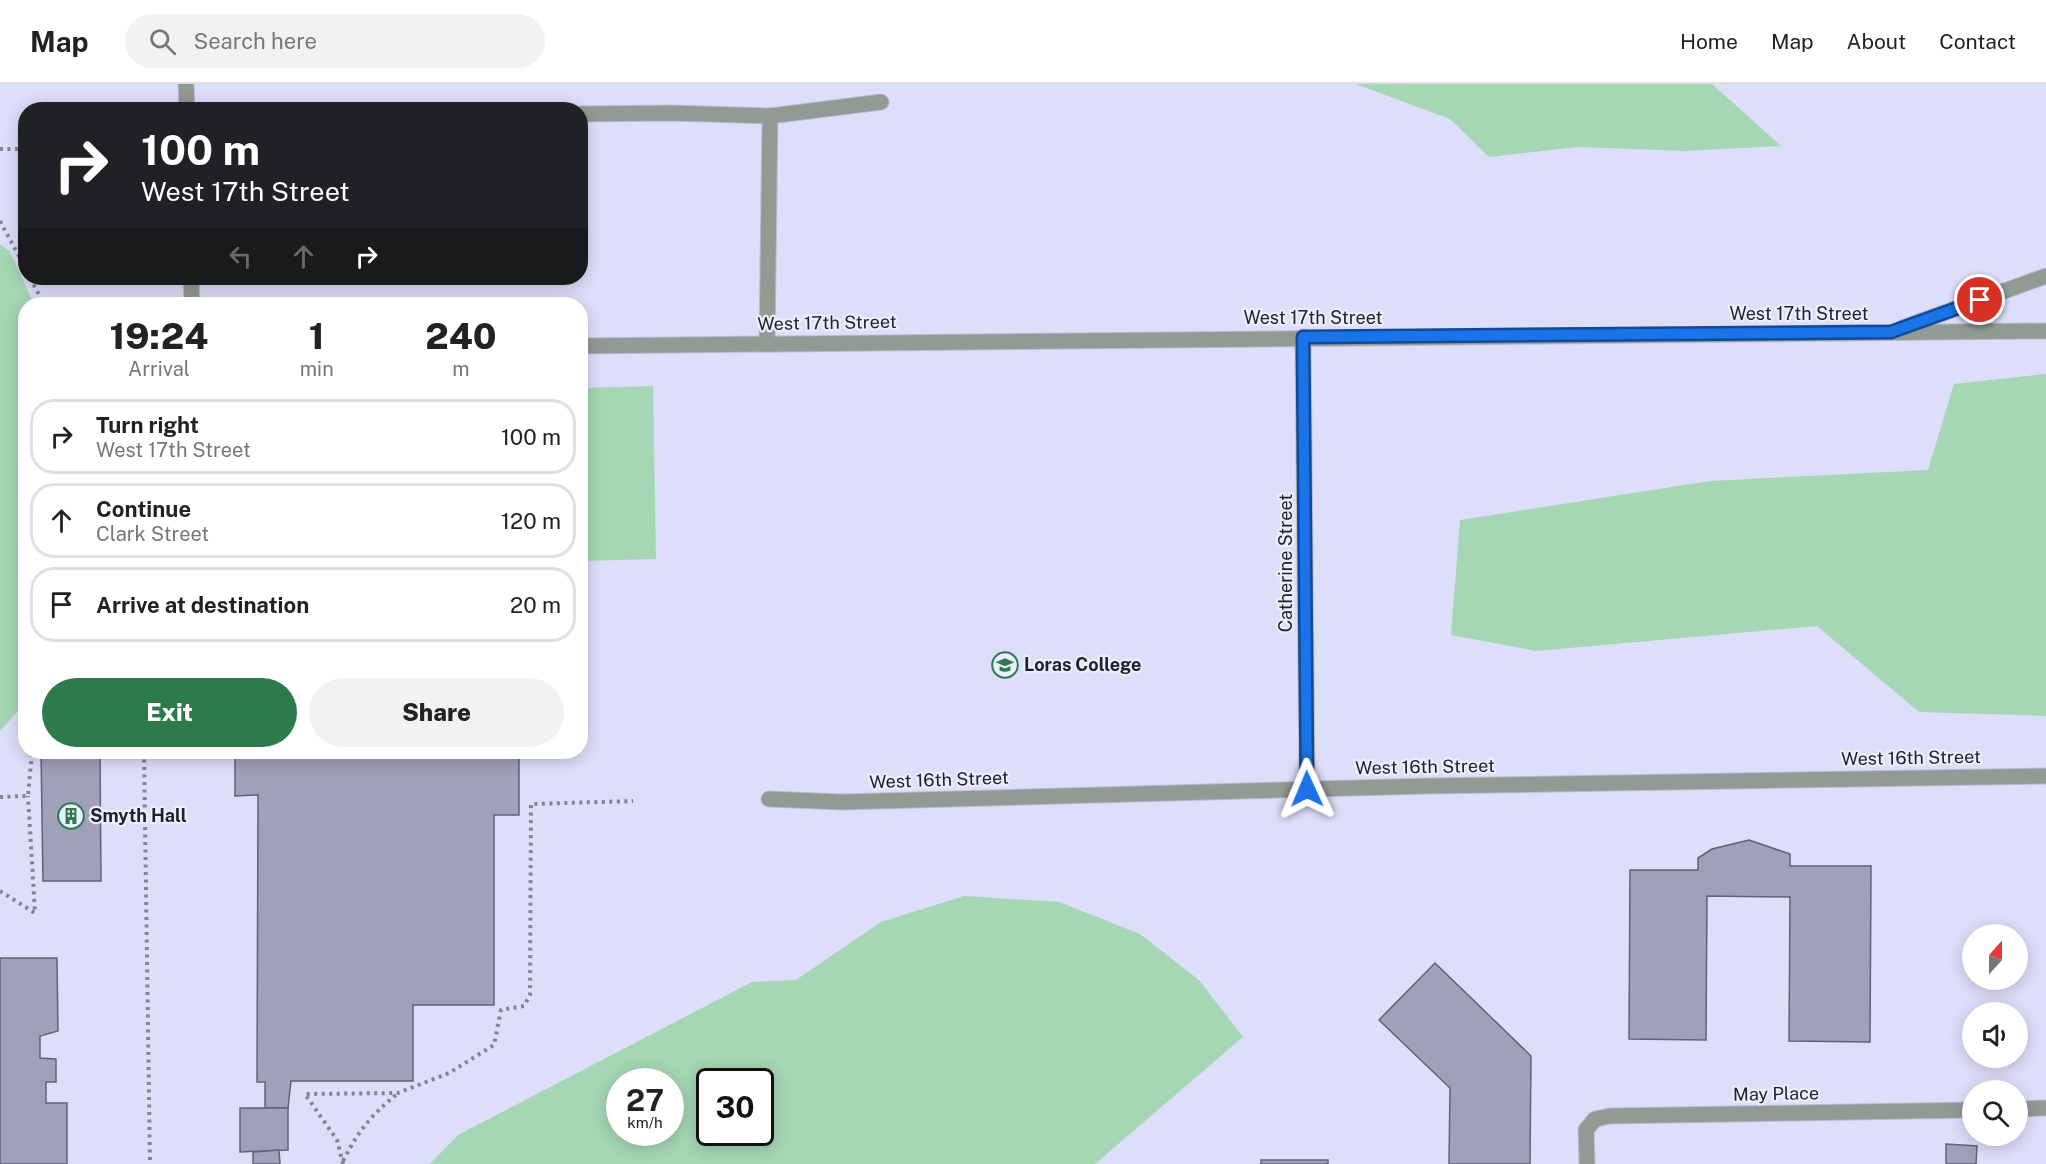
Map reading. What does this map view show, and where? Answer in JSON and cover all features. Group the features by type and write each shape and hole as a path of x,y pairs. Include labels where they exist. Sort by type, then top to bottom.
{"street":[{"path":"186,84 187,102"},
{"path":"588,114 671,113 770,116 881,102"},
{"path":"767,343 770,116"},
{"path":"1891,332 2046,276"},
{"name":"West 17th Street","path":"588,345 2046,331"},
{"name":"Catherine Street","path":"1303,337 1307,789"},
{"name":"West 16th Street","path":"769,799 852,802 1307,789 2046,776"},
{"path":"2028,1109 2046,1108"},
{"name":"May Place","path":"1587,1164 1586,1130 1595,1119 1610,1116 1962,1110"}],"path":[{"path":"0,149 18,149"},
{"path":"0,220 18,254"},
{"path":"0,891 35,913 28,796 31,759"},
{"path":"144,759 150,1164"},
{"path":"0,797 28,796"},
{"path":"343,1163 357,1134 371,1117 398,1093 449,1073 494,1045 501,1010 524,1006 530,995 531,804 633,801"},
{"path":"343,1163 337,1140 305,1094 398,1093"}],"green space":[{"path":"1356,84 1712,84 1781,146 1686,151 1578,147 1489,157 1450,119"},
{"path":"0,244 10,252 18,269 18,285 25,285 31,297 18,297 18,711 0,731"},
{"path":"2046,374 2046,716 1919,712 1817,626 1536,651 1451,635 1460,520 1710,481 1928,470 1954,384"},
{"path":"653,386 656,559 588,561 588,388"},
{"path":"964,896 1059,902 1140,934 1199,980 1243,1037 1095,1164 430,1164 458,1135 752,982 796,980 881,922"}],"building":[{"name":"Smyth Hall","path":"41,759 100,759 101,881 43,881"},
{"path":"235,759 519,759 519,815 494,815 494,1005 413,1005 413,1081 291,1081 288,1108 265,1108 265,1082 257,1082 258,795 235,796"},
{"path":"1749,840 1790,854 1790,866 1871,866 1870,1042 1789,1041 1790,897 1707,896 1706,1040 1629,1039 1630,870 1698,870 1698,858 1712,849"},
{"path":"0,958 57,958 58,1031 40,1036 40,1058 56,1059 56,1082 46,1082 46,1103 67,1103 67,1164 0,1164"},
{"path":"1435,963 1531,1056 1530,1164 1449,1164 1450,1088 1379,1020"},
{"path":"240,1108 288,1108 288,1150 240,1152"},
{"path":"1946,1144 1977,1146 1976,1164 1946,1164"},
{"path":"279,1150 280,1164 253,1164 253,1152"},
{"path":"1261,1160 1328,1160 1328,1164 1261,1164"}],"place":[{"name":"Loras College","path":"1005,665"},
{"name":"Smyth Hall","path":"71,816"}],"route":[{"path":"1307,789 1303,337 1891,332 1980,300"}]}
